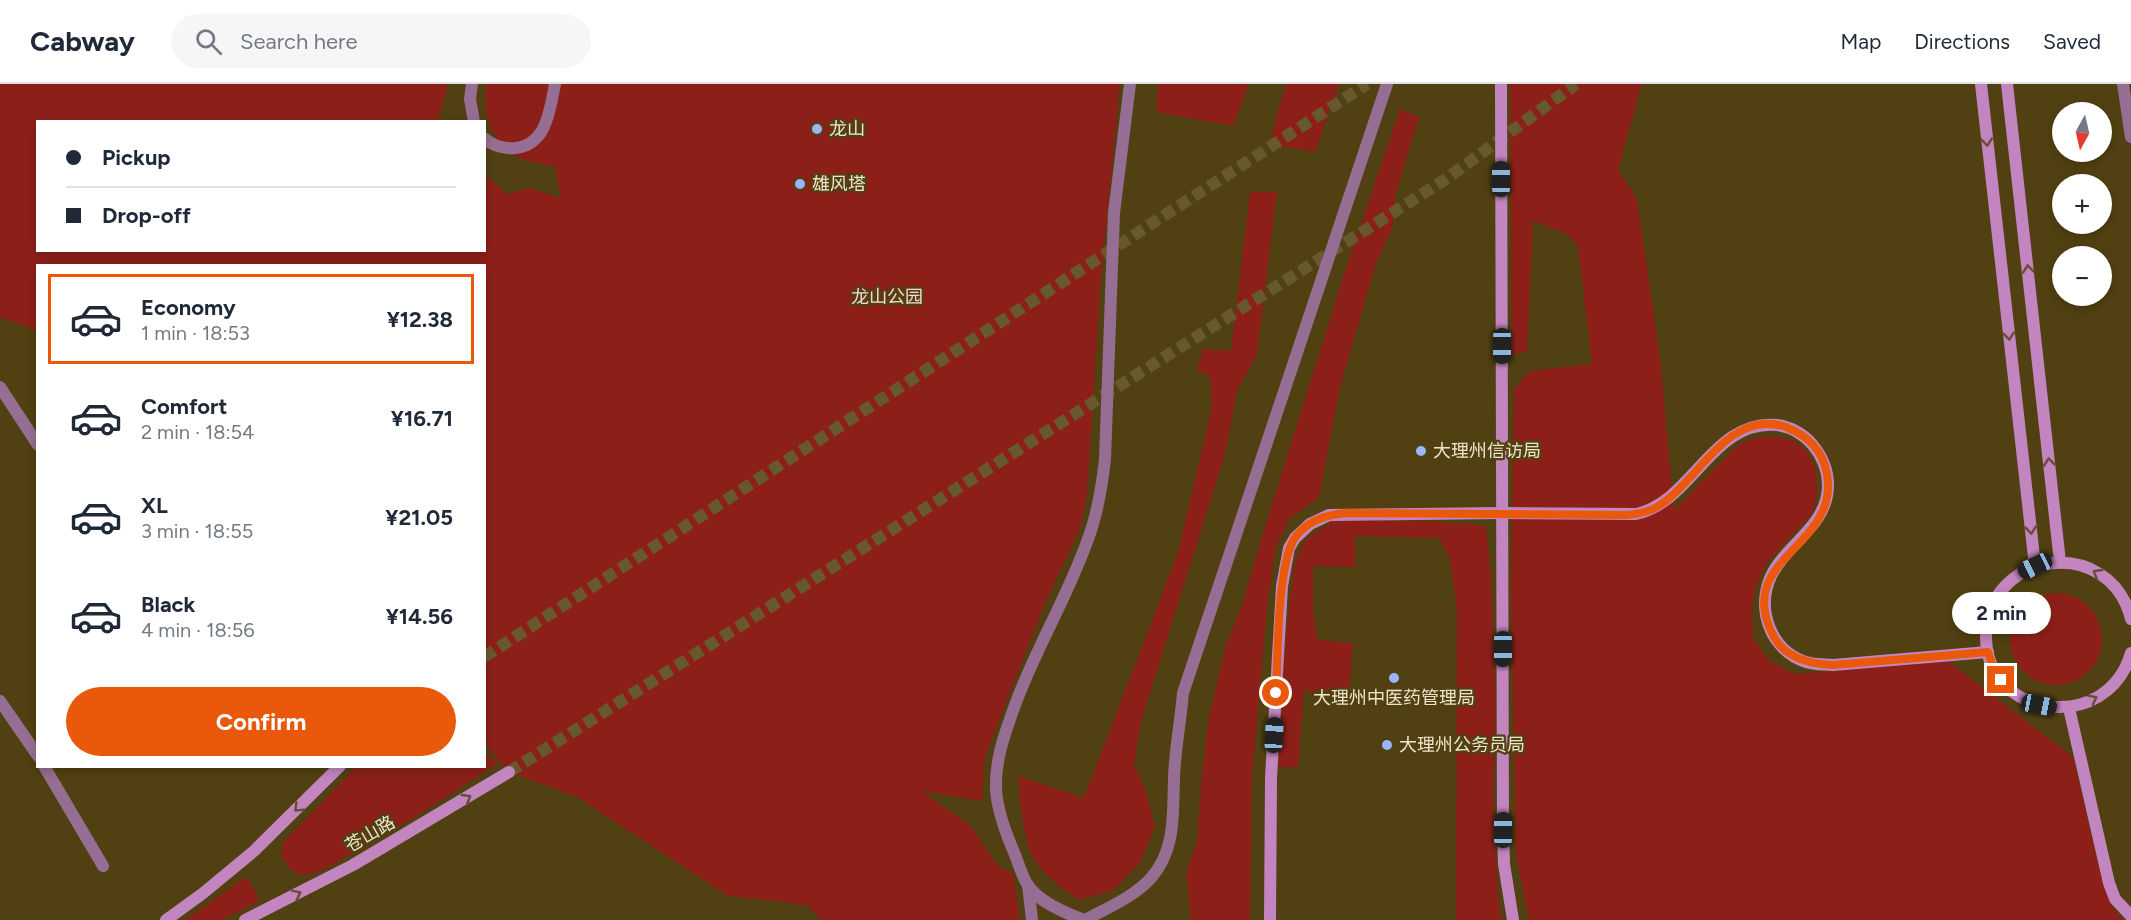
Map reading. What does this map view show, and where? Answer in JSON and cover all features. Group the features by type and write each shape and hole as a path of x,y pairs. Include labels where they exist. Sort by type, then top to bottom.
{"street":[{"path":"472,84 470,99 474,120"},
{"path":"486,139 496,146 510,148 521,147 540,135 546,124 555,84"},
{"path":"1032,920 1028,885 998,805 997,759 1029,667 1089,538 1101,496 1105,459 1114,213 1130,84"},
{"path":"1028,885 1049,903 1084,920 1139,890 1152,877 1167,849 1174,812 1174,762 1183,693 1387,84"},
{"path":"1501,84 1503,830 1504,864 1513,920"},
{"path":"1981,84 2035,566"},
{"path":"2007,84 2060,562"},
{"path":"2123,84 2131,137"},
{"path":"0,387 36,443"},
{"path":"1270,920 1271,778 1286,560 1295,538 1310,524 1329,515 1503,513 1627,515 1647,512 1661,505 1737,432 1751,426 1766,424 1781,426 1808,439 1818,451 1825,464 1828,494 1824,508 1816,522 1776,567 1768,584 1765,610 1770,629 1777,642 1799,659 1815,664 1833,665 1988,652"},
{"path":"2131,619 2123,598 2115,586 2104,577 2078,564 2060,562 2035,566 2012,579 1995,600 1987,626 1988,652 2001,680 2025,699 2054,708 2069,708 2101,696 2127,670 2131,653"},
{"path":"0,701 36,753"},
{"path":"2069,708 2109,883 2115,899 2131,916"},
{"path":"45,768 103,866"},
{"path":"166,920 246,859 338,768"},
{"name":"苍山路","path":"245,920 353,865 509,772"}],"green space":[{"name":"龙山公园","path":"0,84 448,84 438,120 36,120 36,252 486,252 486,176 507,194 530,188 561,198 555,166 522,159 503,146 496,137 491,128 486,107 487,84 1120,84 1100,289 1087,495 1080,529 1044,605 985,757 982,801 921,791 971,826 997,865 1013,874 1020,920 821,920 807,905 728,896 577,797 509,772 486,745 486,264 36,264 36,331 0,317"},
{"path":"1158,84 1249,84 1233,126 1156,112"},
{"path":"1286,84 1339,84 1315,152 1269,144"},
{"path":"1510,84 1642,84 1618,169 1637,199 1660,357 1674,510 1738,445 1755,438 1775,436 1796,442 1807,452 1816,470 1817,496 1813,513 1767,562 1755,588 1752,612 1753,638 1768,660 1795,674 1948,661 2073,757 2101,876 2112,907 2124,920 1529,920 1516,854 1511,586 1514,390 1529,371 1592,364 1578,246 1567,234 1533,221 1527,351 1512,355"},
{"path":"1400,109 1419,117 1396,193 1392,229 1376,263 1339,391 1319,497 1290,518 1276,547 1268,598 1252,776 1250,920 1191,920 1186,871 1197,843 1209,716 1226,645 1244,599 1342,281"},
{"path":"1250,192 1277,192 1257,355 1237,390 1225,455 1141,721 1134,765 1146,791 1155,827 1140,862 1114,890 1079,900 1048,877 1030,851 1021,807 1018,776 1084,798 1178,552 1212,407 1210,376 1197,370 1203,349 1231,351"},
{"path":"1334,520 1429,521 1486,526 1491,577 1496,706 1493,805 1499,905 1502,920 1456,920 1457,607 1449,556 1439,538 1355,536 1355,567 1313,566 1313,615 1318,640 1353,643 1349,691 1304,691 1298,767 1278,767 1286,635 1294,566 1305,540"},
{"path":"2056,593 2074,596 2089,606 2099,621 2102,639 2099,657 2089,672 2074,682 2056,685 2038,682 2023,672 2013,657 2010,639 2013,621 2023,606 2038,596"},
{"path":"486,754 498,763 404,824 313,873 301,874 287,865 282,852 284,841 355,768 486,768"},
{"path":"244,878 259,897 257,902 222,920 185,920"}],"tunnel":[{"path":"486,656 1367,84"},
{"path":"509,772 1446,179 1576,84"}],"place":[{"name":"龙山","path":"817,129"},
{"name":"雄风塔","path":"800,184"},
{"name":"大理州信访局","path":"1421,451"},
{"name":"大理州中医药管理局","path":"1394,678"},
{"name":"大理州公务员局","path":"1387,745"}],"route":[{"path":"1276,693 1282,586 1286,560 1295,538 1302,529 1317,519 1346,513 1627,515 1647,512 1661,505 1737,432 1751,426 1766,424 1781,426 1808,439 1825,464 1828,479 1828,494 1824,508 1816,522 1776,567 1768,584 1765,610 1770,629 1777,642 1806,662 1833,665 1988,652 2001,680"}]}
